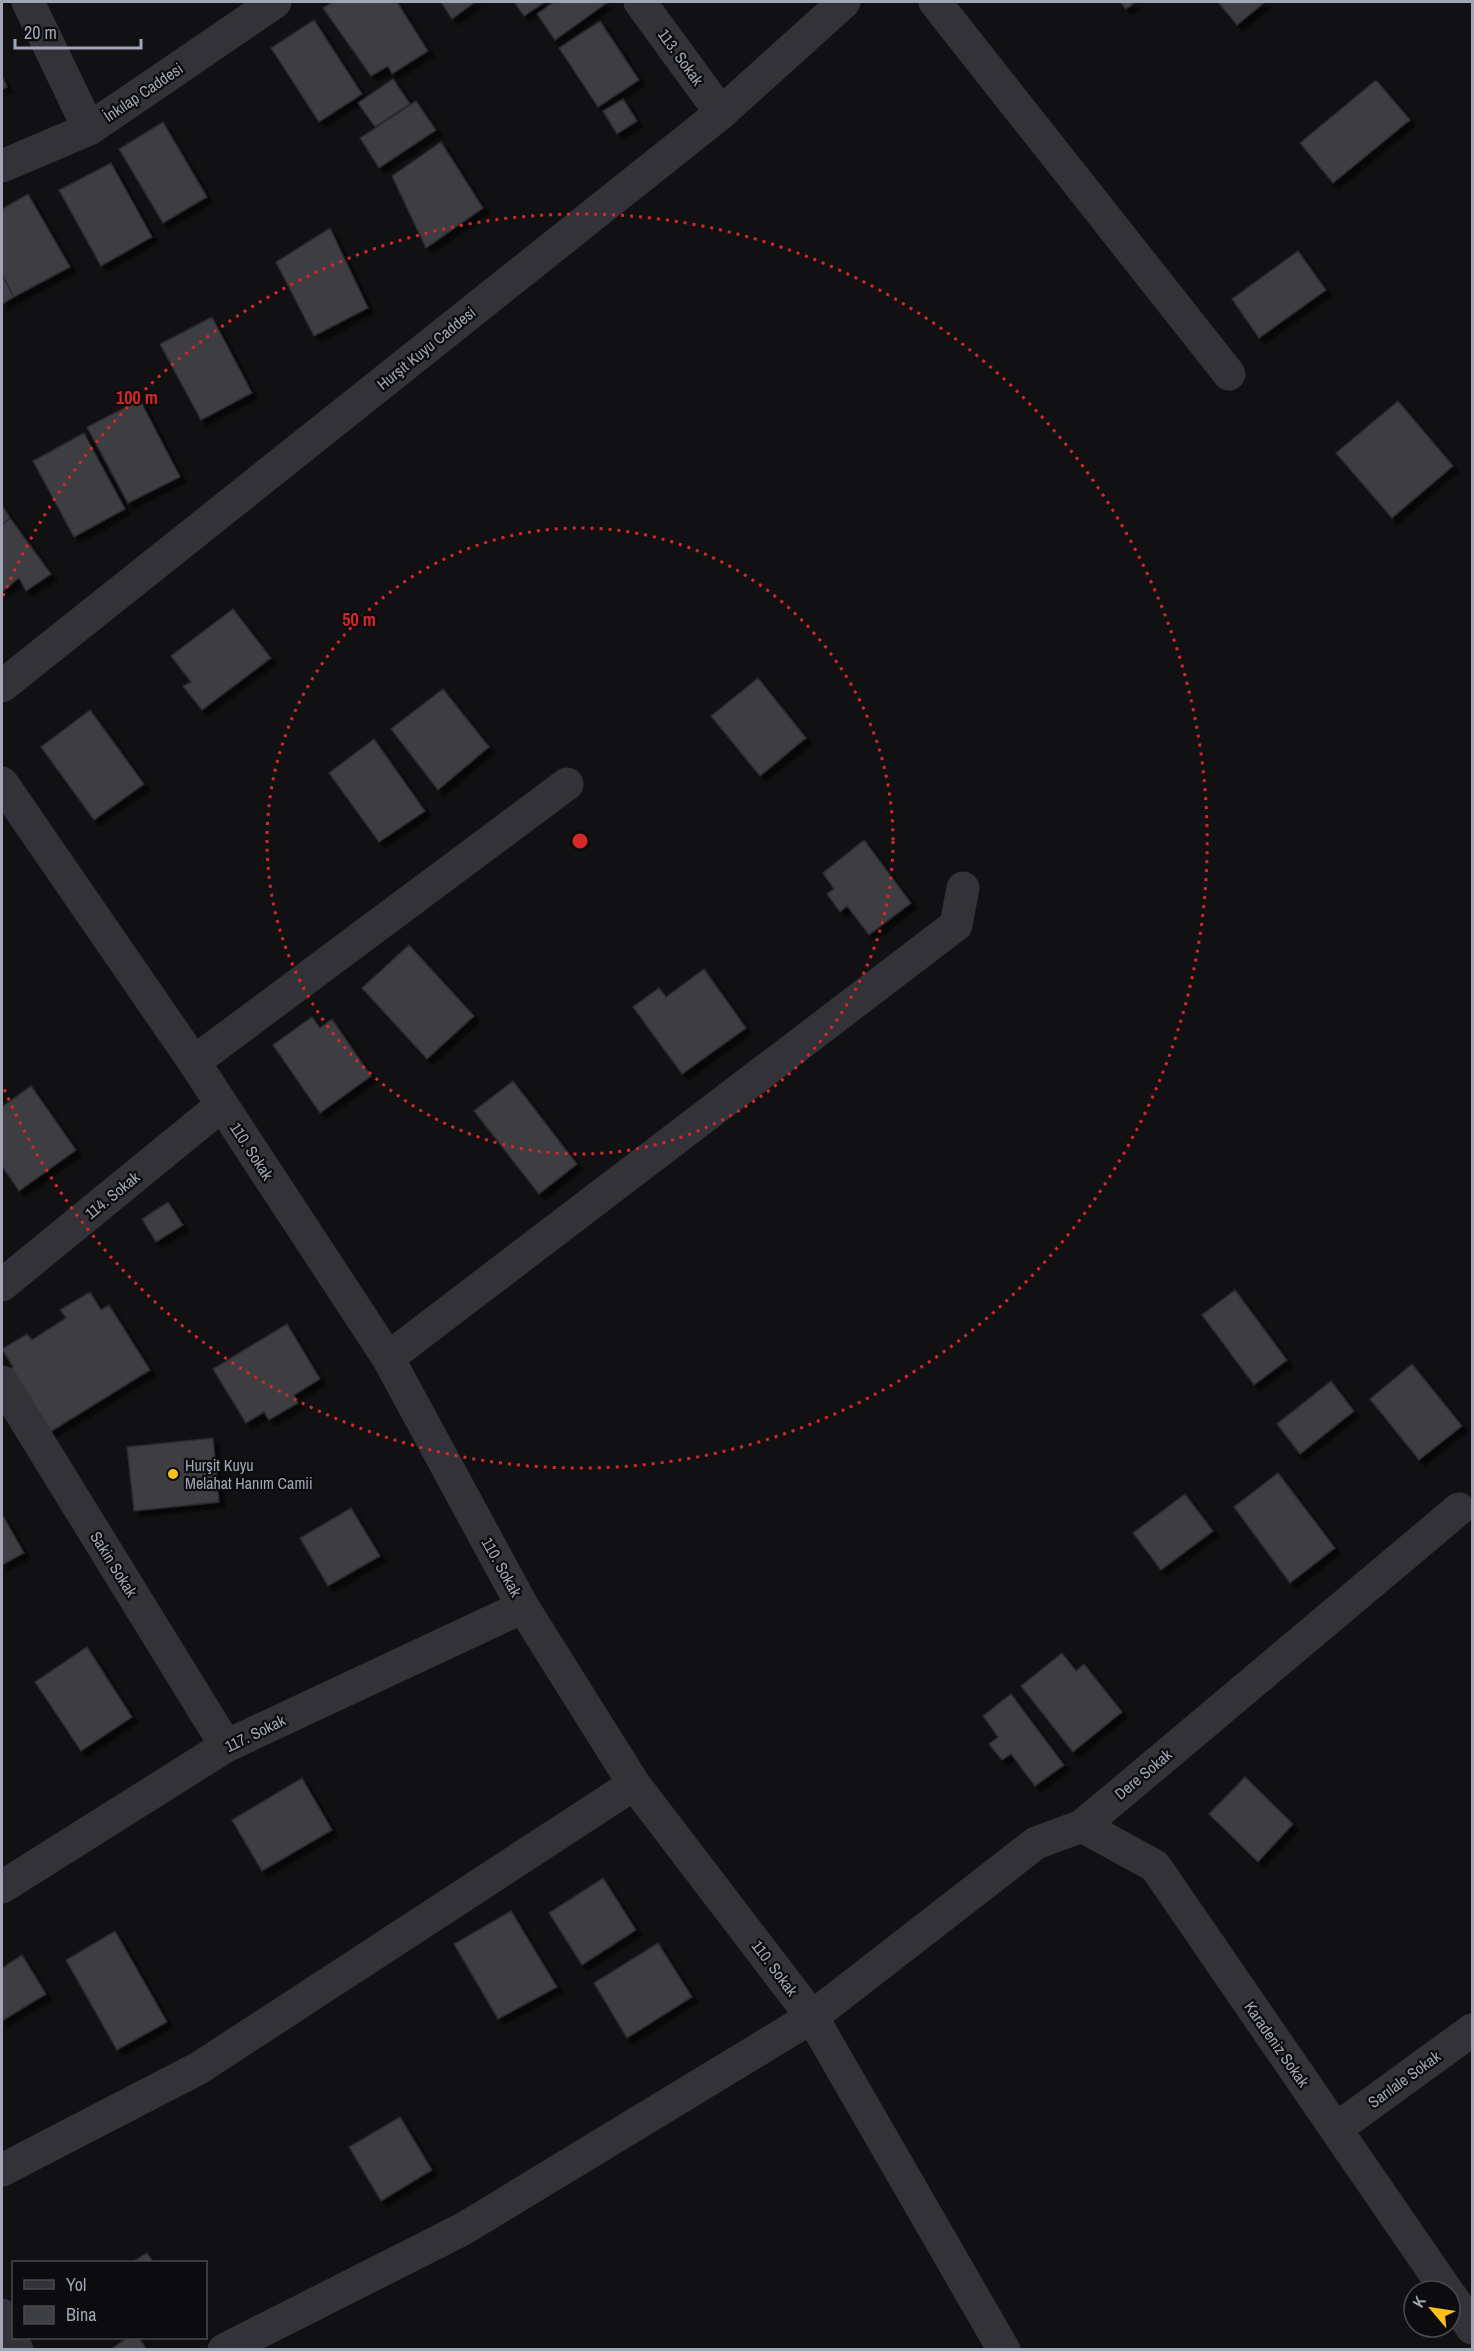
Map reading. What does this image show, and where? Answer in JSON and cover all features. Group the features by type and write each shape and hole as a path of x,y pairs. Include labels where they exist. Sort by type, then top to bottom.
{"street":[{"path":"28,2 89,129"},
{"name":"İnkılap Caddesi","path":"2,166 89,129 275,2"},
{"name":"113. Sokak","path":"640,2 721,113"},
{"name":"Hurşit Kuyu Caddesi","path":"2,686 721,113 844,2"},
{"path":"935,2 1229,374"},
{"name":"110. Sokak","path":"2,783 194,1062 388,1358 523,1607 634,1784 812,2017 1004,2349"},
{"path":"194,1062 567,784"},
{"path":"388,1358 956,925 963,888"},
{"name":"114. Sokak","path":"2,1285 222,1105"},
{"name":"Sakin Sokak","path":"2,1382 226,1746"},
{"name":"Dere Sokak","path":"224,2349 463,2229 812,2017 1036,1843 1082,1826 1459,1509"},
{"name":"117. Sokak","path":"2,1887 226,1746 523,1607"},
{"path":"2,2170 199,2068 634,1784"},
{"name":"Karadeniz Sokak","path":"1082,1826 1155,1866 1439,2279"},
{"name":"Sarılale Sokak","path":"1336,2129 1473,2030"},
{"path":"1462,2312 1473,2328"},
{"path":"2,2315 12,2338"}],"building":[{"path":"333,2 397,2 428,51 392,74 388,66 371,76 323,8"},
{"path":"441,2 475,2 452,19"},
{"path":"514,2 545,2 524,16"},
{"path":"554,2 608,2 555,40 537,14"},
{"path":"1120,2 1136,2 1126,9"},
{"path":"1218,2 1265,2 1237,25"},
{"path":"314,20 362,94 319,122 271,48"},
{"path":"600,21 639,80 598,107 559,48"},
{"path":"2,75 7,87 2,89"},
{"path":"393,79 410,104 375,127 358,103"},
{"path":"1376,80 1410,120 1333,183 1300,143"},
{"path":"623,99 637,121 617,134 603,111"},
{"path":"416,101 436,130 379,168 360,138"},
{"path":"163,122 207,197 163,223 119,149"},
{"path":"441,142 483,208 426,248 392,176"},
{"path":"111,163 152,237 101,266 59,190"},
{"path":"28,194 70,267 14,297 2,274 2,209"},
{"path":"330,228 368,308 314,336 276,262"},
{"path":"1298,251 1326,290 1259,338 1232,299"},
{"path":"2,274 14,297 2,304"},
{"path":"212,317 252,393 201,420 160,344"},
{"path":"140,400 180,477 128,503 87,427"},
{"path":"1398,401 1453,466 1392,518 1336,453"},
{"path":"84,433 125,509 74,537 33,461"},
{"path":"2,505 10,518 2,524"},
{"path":"10,518 51,574 26,591 19,578 2,592 2,524"},
{"path":"233,609 271,658 202,710 183,686 191,682 171,656"},
{"path":"758,678 806,738 760,776 711,716"},
{"path":"443,689 489,747 438,790 391,729"},
{"path":"90,710 144,784 94,820 41,747"},
{"path":"374,739 425,811 379,842 329,773"},
{"path":"864,840 911,903 869,935 847,906 840,912 827,894 834,889 823,873"},
{"path":"409,945 474,1016 427,1059 362,988"},
{"path":"704,969 746,1028 682,1074 633,1007 659,988 666,997"},
{"path":"312,1017 320,1028 332,1019 371,1076 320,1113 273,1045"},
{"path":"513,1081 577,1164 539,1194 474,1111"},
{"path":"31,1086 76,1150 19,1191 2,1166 2,1107"},
{"path":"168,1202 183,1225 156,1242 142,1219"},
{"path":"1235,1290 1287,1360 1254,1385 1202,1315"},
{"path":"90,1292 101,1310 109,1305 150,1370 47,1434 8,1371 13,1367 2,1349 27,1334 32,1340 66,1318 60,1310"},
{"path":"287,1324 320,1379 294,1395 298,1403 269,1420 264,1412 246,1423 213,1369"},
{"path":"1412,1364 1462,1426 1419,1460 1370,1399"},
{"path":"1331,1381 1354,1411 1300,1454 1277,1424"},
{"name":"Hurşit Kuyu Melahat Hanım Camii","path":"213,1438 219,1502 134,1511 127,1447"},
{"path":"1278,1473 1335,1548 1290,1583 1234,1507"},
{"path":"1185,1494 1213,1531 1161,1570 1133,1533"},
{"path":"351,1508 380,1556 328,1586 300,1538"},
{"path":"2,1514 24,1553 2,1565"},
{"path":"87,1647 132,1717 81,1751 35,1682"},
{"path":"1062,1653 1076,1671 1084,1664 1122,1712 1073,1752 1021,1686"},
{"path":"1011,1694 1064,1765 1035,1786 1011,1754 1002,1760 989,1744 998,1737 983,1716"},
{"path":"1245,1777 1293,1824 1258,1862 1209,1814"},
{"path":"302,1778 332,1830 262,1871 232,1820"},
{"path":"603,1878 636,1930 582,1965 549,1913"},
{"path":"511,1911 557,1987 498,2019 454,1944"},
{"path":"115,1931 167,2022 117,2050 66,1960"},
{"path":"658,1943 692,1997 627,2038 594,1983"},
{"path":"22,1955 46,1994 2,2021 2,1968"},
{"path":"400,2117 432,2170 381,2201 349,2147"},
{"path":"147,2253 152,2261 134,2261"},
{"path":"126,2339 140,2339 147,2350 110,2350"}],"place":[{"name":"Hurşit Kuyu Melahat Hanım Camii","path":"173,1474"}]}
